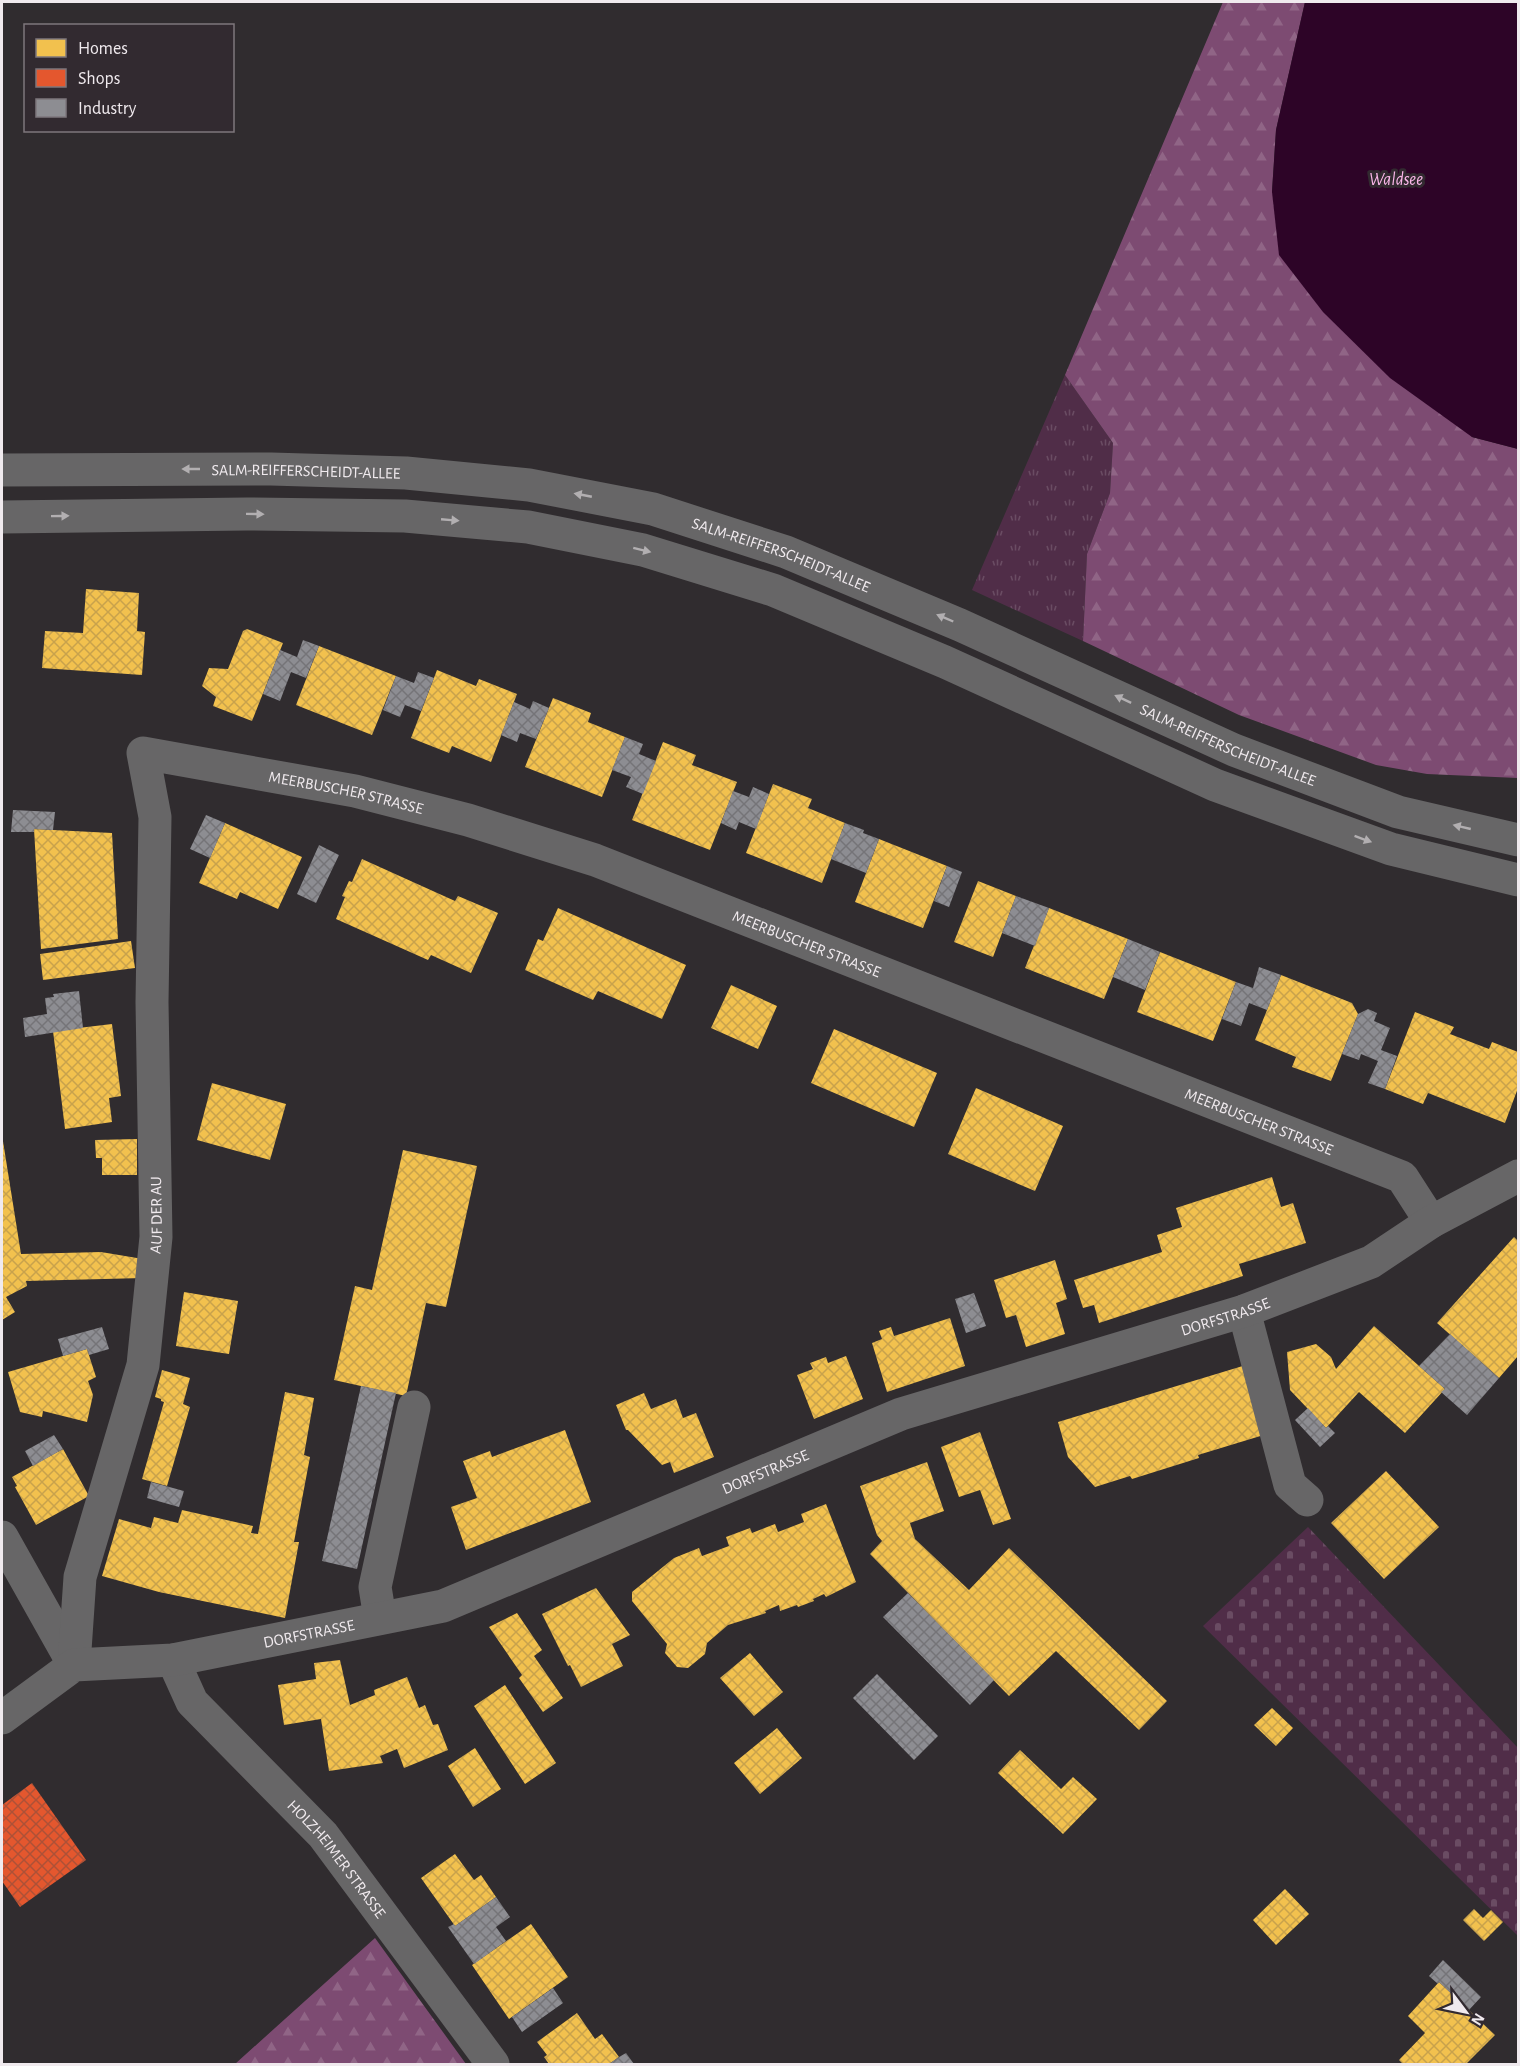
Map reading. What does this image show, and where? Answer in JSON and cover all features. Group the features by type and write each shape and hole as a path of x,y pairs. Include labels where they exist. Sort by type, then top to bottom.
{"street":[{"name":"SALM-REIFFERSCHEIDT-ALLEE","path":"2,470 271,469 406,473 529,485 653,509 808,561 960,625 1234,750 1398,812 1518,840"},
{"path":"2,517 247,514 405,516 528,527 643,550 784,595 945,662 1215,785 1391,849 1518,880"},
{"name":"MEERBUSCHER STRASSE","path":"142,753 355,791 468,819 595,860 1402,1177 1431,1221"},
{"name":"AUF DER AU","path":"74,1665 80,1577 143,1365 156,1237 152,1002 155,817 142,753"},
{"name":"DORFSTRASSE","path":"74,1665 173,1660 444,1606 901,1414 1244,1311 1371,1262 1431,1221 1518,1176"},
{"path":"1244,1311 1290,1485 1307,1500"},
{"path":"380,1618 375,1587 414,1407"},
{"path":"2,1537 74,1665 2,1718"},
{"name":"HOLZHEIMER STRASSE","path":"173,1660 192,1702 323,1835 493,2064"}],"green space":[{"path":"1223,2 1305,2 1276,130 1272,192 1472,437 1518,449 1518,778 1427,774 1376,765 1239,715 1083,641 1087,554 1110,493 1113,443 1065,375"},
{"path":"1065,375 1113,443 1110,493 1087,554 1083,641 972,590"},
{"path":"1308,1527 1518,1748 1518,1936 1203,1626"},
{"path":"375,1938 466,2064 235,2064"}],"water":[{"name":"Waldsee","path":"1305,2 1518,2 1518,449 1472,437 1390,378 1323,312 1279,255 1272,192 1276,130"}],"building: Homes":[{"path":"86,589 139,593 137,631 145,632 142,675 42,668 45,631 83,633"},
{"path":"247,629 283,643 252,721 213,706 216,697 202,686 209,668 228,669 243,631"},
{"path":"319,646 396,676 372,735 296,705"},
{"path":"437,670 476,686 479,679 517,694 491,762 452,746 449,753 411,738"},
{"path":"553,698 591,713 588,722 625,737 602,797 525,767"},
{"path":"663,742 696,755 692,765 737,782 710,850 632,820"},
{"path":"773,784 812,799 808,808 845,823 822,883 746,853"},
{"path":"225,823 302,857 278,909 240,892 237,899 199,883"},
{"path":"34,829 112,833 118,939 41,949"},
{"path":"879,839 947,866 923,928 855,902"},
{"path":"362,859 455,901 458,896 498,913 471,973 431,955 428,960 336,919 345,897 342,896 349,881 352,882"},
{"path":"978,881 1016,896 993,957 954,942"},
{"path":"558,908 686,965 662,1019 598,991 593,1000 525,970 538,939 543,941"},
{"path":"1049,908 1128,939 1104,999 1025,968"},
{"path":"131,941 135,968 43,980 40,954"},
{"path":"1160,952 1236,982 1213,1041 1137,1012"},
{"path":"1281,975 1352,1003 1358,1014 1331,1081 1292,1067 1296,1057 1255,1040"},
{"path":"731,985 777,1006 758,1049 711,1028"},
{"path":"1415,1012 1454,1027 1450,1034 1489,1049 1492,1042 1518,1052 1518,1088 1505,1123 1428,1093 1423,1104 1385,1089"},
{"path":"112,1024 121,1096 109,1098 112,1122 65,1129 53,1031"},
{"path":"834,1029 937,1073 914,1127 811,1083"},
{"path":"212,1083 286,1104 270,1160 197,1140"},
{"path":"976,1088 1063,1126 1035,1191 948,1154"},
{"path":"2,1135 21,1254 101,1252 143,1259 143,1278 26,1281 27,1286 6,1297 15,1312 2,1320"},
{"path":"137,1139 137,1175 102,1175 102,1158 96,1158 95,1140"},
{"path":"403,1150 477,1166 446,1307 426,1303 406,1396 334,1380 355,1286 372,1290"},
{"path":"1272,1177 1281,1207 1293,1203 1306,1243 1239,1264 1243,1276 1099,1323 1094,1305 1083,1308 1074,1280 1162,1252 1157,1235 1182,1227 1176,1208"},
{"path":"1514,1237 1518,1241 1518,1356 1499,1378 1437,1323"},
{"path":"1055,1260 1067,1299 1056,1303 1065,1334 1026,1347 1016,1315 1006,1318 994,1280"},
{"path":"184,1292 238,1301 229,1354 176,1346"},
{"path":"950,1318 965,1366 887,1392 872,1343 882,1339 879,1331 891,1327 894,1336"},
{"path":"1374,1326 1445,1389 1405,1433 1359,1392 1326,1428 1290,1390 1287,1352 1316,1344 1331,1357 1336,1369"},
{"path":"87,1349 96,1377 88,1381 93,1395 87,1422 43,1411 42,1417 20,1412 8,1372"},
{"path":"846,1356 863,1399 814,1419 797,1375 813,1369 810,1363 826,1357 828,1363"},
{"path":"1246,1365 1267,1434 1198,1455 1199,1458 1132,1479 1130,1476 1095,1487 1068,1457 1058,1422"},
{"path":"162,1370 190,1378 183,1404 190,1407 167,1486 142,1479 164,1402 155,1397"},
{"path":"285,1392 314,1398 304,1455 310,1457 294,1542 299,1542 285,1618 159,1592 102,1576 119,1519 151,1528 154,1517 178,1523 182,1510 253,1526 251,1533 258,1534"},
{"path":"644,1393 651,1409 676,1399 683,1418 696,1413 714,1457 674,1473 670,1462 662,1465 626,1430 616,1405"},
{"path":"565,1430 591,1502 466,1550 451,1507 477,1498 463,1461 490,1451 492,1457"},
{"path":"980,1432 1011,1519 993,1525 980,1490 959,1497 941,1447"},
{"path":"63,1449 89,1496 36,1525 12,1477"},
{"path":"927,1462 944,1511 910,1523 915,1539 969,1590 1009,1548 1167,1701 1139,1730 1056,1651 1009,1696 870,1554 882,1541 877,1535 860,1486"},
{"path":"1386,1471 1439,1527 1384,1579 1331,1523"},
{"path":"826,1504 856,1582 826,1597 824,1594 798,1607 797,1605 780,1611 779,1605 765,1611 766,1613 728,1625 707,1643 705,1654 688,1668 677,1667 665,1653 667,1644 632,1601 632,1592 674,1558 699,1548 702,1556 729,1546 726,1537 750,1528 752,1533 775,1524 778,1532 804,1522 801,1514"},
{"path":"596,1588 630,1635 612,1644 623,1666 581,1687 542,1614"},
{"path":"517,1613 542,1650 534,1656 563,1698 543,1712 519,1678 522,1675 489,1627"},
{"path":"750,1653 783,1692 754,1716 720,1678"},
{"path":"340,1660 350,1705 375,1695 374,1690 407,1677 419,1708 425,1705 433,1725 438,1724 448,1750 404,1768 397,1749 380,1756 383,1763 329,1771 321,1719 284,1725 278,1685 316,1679 314,1663"},
{"path":"505,1685 556,1763 525,1784 474,1706"},
{"path":"1272,1708 1293,1728 1276,1746 1254,1725"},
{"path":"777,1728 802,1758 760,1794 734,1763"},
{"path":"475,1748 501,1789 473,1807 448,1766"},
{"path":"1020,1750 1061,1789 1073,1777 1097,1799 1063,1834 998,1773"},
{"path":"455,1854 474,1880 481,1875 496,1897 455,1926 421,1878"},
{"path":"1285,1889 1309,1914 1276,1945 1253,1920"},
{"path":"1474,1909 1483,1918 1491,1910 1503,1922 1484,1941 1463,1920"},
{"path":"531,1924 568,1977 509,2019 472,1965"},
{"path":"1439,1982 1495,2035 1466,2064 1403,2064 1399,2060 1425,2033 1408,2016"},
{"path":"577,2013 595,2039 602,2034 619,2057 609,2064 549,2064 544,2057 547,2055 537,2042"}],"building: Shops":[{"path":"32,1783 86,1860 20,1907 2,1881 2,1805"}],"building: Industry":[{"path":"303,640 319,646 306,678 291,672 280,701 263,694 280,650 297,657"},
{"path":"418,672 434,678 421,711 405,705 400,717 383,710 396,676 414,683"},
{"path":"533,701 549,708 536,739 520,733 517,742 501,735 514,702 530,709"},
{"path":"625,737 643,744 639,754 656,761 643,794 626,787 631,777 612,770"},
{"path":"753,787 769,794 756,829 739,822 736,830 721,823 733,791 749,797"},
{"path":"13,810 55,812 53,830 34,829 34,832 11,832"},
{"path":"206,815 225,823 210,858 190,849"},
{"path":"845,823 879,839 866,873 831,859"},
{"path":"319,845 339,855 316,903 297,894"},
{"path":"947,866 962,872 949,907 934,901"},
{"path":"1016,896 1049,908 1035,946 1002,933"},
{"path":"1128,939 1160,952 1145,990 1113,977"},
{"path":"1259,967 1281,975 1267,1010 1249,1003 1241,1026 1222,1019 1236,982 1253,988"},
{"path":"79,991 83,1028 25,1037 23,1018 47,1014 45,998 54,997 53,994"},
{"path":"1368,1009 1377,1013 1374,1021 1390,1028 1381,1050 1397,1056 1385,1089 1368,1083 1378,1061 1361,1054 1359,1060 1342,1054 1358,1014"},
{"path":"974,1293 986,1326 966,1333 955,1299"},
{"path":"102,1327 109,1349 89,1355 87,1349 63,1356 58,1339"},
{"path":"1450,1334 1499,1378 1467,1415 1441,1392 1445,1389 1419,1366"},
{"path":"361,1386 396,1393 357,1569 322,1561"},
{"path":"1308,1408 1326,1428 1328,1426 1335,1433 1320,1447 1295,1420"},
{"path":"54,1435 63,1449 33,1466 25,1451"},
{"path":"151,1482 184,1491 179,1507 147,1498"},
{"path":"908,1593 994,1680 970,1705 883,1617"},
{"path":"877,1674 938,1736 914,1760 853,1698"},
{"path":"496,1897 510,1917 496,1927 506,1941 474,1964 448,1927 454,1924 455,1926"},
{"path":"1443,1960 1481,1997 1469,2010 1439,1982 1438,1984 1429,1976"},
{"path":"553,1988 563,2003 522,2032 512,2017"},
{"path":"626,2053 634,2064 609,2064 619,2057"}]}
